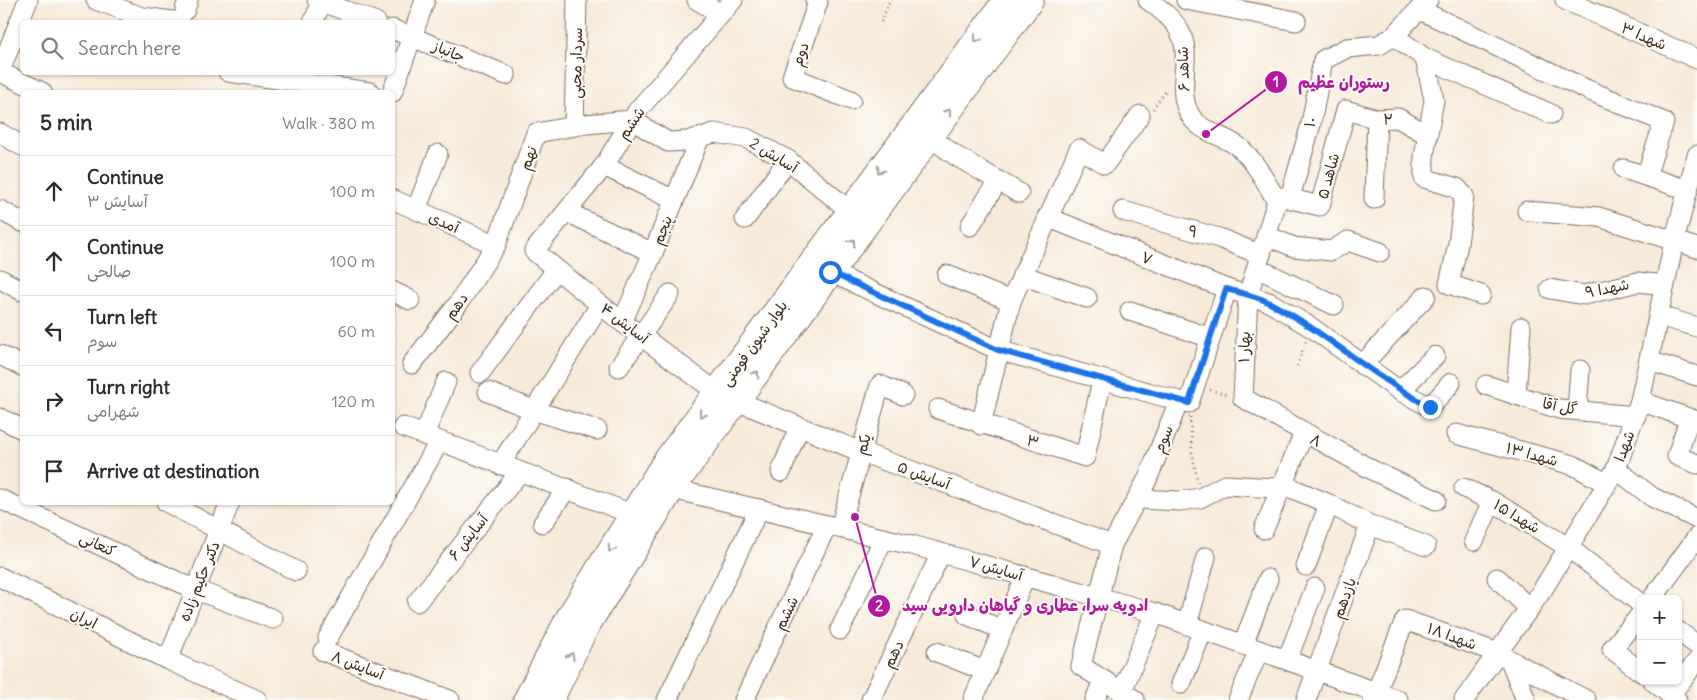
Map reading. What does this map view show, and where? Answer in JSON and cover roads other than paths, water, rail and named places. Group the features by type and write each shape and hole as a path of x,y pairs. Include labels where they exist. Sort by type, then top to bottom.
{"main road":[{"name":"بلوار شیون فومنی","path":"526,700 549,652 599,589 672,489 727,397 850,211 1006,0"},
{"name":"بلوار شیون فومنی","path":"551,700 584,629 599,589 632,514 664,463 727,397 830,272 1030,0"}],"street":[{"path":"23,20 28,0"},
{"path":"96,0 142,17 184,11"},
{"path":"393,90 414,37 425,0"},
{"name":"سردار محبی","path":"574,126 577,0"},
{"path":"697,0 721,14"},
{"name":"ششم","path":"534,251 604,166 632,120 733,0"},
{"name":"دوم","path":"815,0 818,2 792,77 851,100"},
{"name":"شاهد ۶","path":"1148,0 1162,11 1180,32 1185,52 1183,95 1192,118 1217,136 1239,147 1280,199"},
{"path":"1186,0 1296,21"},
{"name":"شهدا ۳","path":"1565,0 1697,59"},
{"path":"314,20 319,1 371,20"},
{"path":"1424,5 1588,90 1664,122 1646,176"},
{"name":"۱۰","path":"1248,295 1280,199 1291,194 1311,124 1323,60 1347,48 1379,44 1394,36 1424,5"},
{"path":"20,23 6,35 0,71 38,90"},
{"name":"جانباز","path":"395,30 506,75"},
{"path":"1394,36 1425,58 1551,114"},
{"path":"1425,58 1434,100 1424,156 1424,178 1457,188 1464,196 1458,244 1448,284 1481,295"},
{"path":"249,75 356,90"},
{"name":"شاهد ۵","path":"1280,199 1320,206 1346,110"},
{"name":"۲","path":"1346,110 1377,118 1398,118 1428,135"},
{"path":"981,425 1011,301 1079,149 1105,164 1140,115"},
{"path":"1374,198 1377,118"},
{"name":"نهم","path":"496,246 536,133 574,126 632,120"},
{"name":"آسایش 2","path":"632,120 668,142 687,141 714,133 746,138 788,160 850,211"},
{"path":"0,133 20,145"},
{"name":"پنجم","path":"622,322 653,253 700,137"},
{"path":"930,137 956,156 1019,193"},
{"path":"416,210 438,154"},
{"name":"شهدا","path":"1464,700 1504,656 1530,609 1611,476 1638,409 1674,242 1697,155"},
{"path":"746,219 788,160"},
{"path":"604,166 674,200"},
{"path":"1624,169 1688,190"},
{"path":"970,226 998,181"},
{"name":"آمدی","path":"395,200 496,246"},
{"path":"0,210 20,221"},
{"name":"۹","path":"1123,211 1219,238 1334,305"},
{"path":"1528,211 1598,217 1697,248"},
{"path":"567,212 653,253"},
{"name":"۷","path":"1047,218 1226,289 1269,302 1312,328 1400,391 1430,407 1451,383"},
{"path":"1267,236 1294,247 1331,251 1348,240 1380,252"},
{"name":"دهم","path":"412,364 458,304 496,246"},
{"name":"آسایش ۴","path":"534,251 622,322 727,397"},
{"path":"480,373 556,270"},
{"path":"830,272 998,350 1102,380 1187,396"},
{"path":"947,275 1011,301"},
{"path":"1022,275 1087,298"},
{"path":"0,279 20,290"},
{"name":"شهدا ۹","path":"1550,289 1584,295 1638,282 1665,285"},
{"name":"سوم","path":"1103,680 1081,666 1112,545 1147,480 1187,396 1211,338 1226,289"},
{"path":"395,292 410,300"},
{"path":"619,367 670,294"},
{"name":"بهار ۱","path":"1243,398 1248,295"},
{"path":"1362,365 1426,296"},
{"path":"500,465 536,410 600,304"},
{"path":"1130,311 1211,338"},
{"path":"1659,316 1697,327"},
{"path":"1516,395 1521,327"},
{"path":"0,355 20,365"},
{"path":"1400,391 1435,356"},
{"path":"1649,361 1697,376"},
{"path":"1577,410 1580,370"},
{"name":"۳","path":"938,409 981,425 1085,457 1102,380"},
{"path":"432,438 446,382"},
{"name":"یکم","path":"834,527 861,452 880,385 903,395"},
{"name":"گل آقا","path":"1486,385 1559,409 1638,409 1693,420"},
{"path":"488,392 597,430"},
{"name":"آسایش ۵","path":"727,397 861,452 1112,545"},
{"name":"۸","path":"1243,398 1376,472 1436,500"},
{"path":"0,418 20,428"},
{"path":"1693,420 1677,456 1697,464"},
{"path":"403,427 632,514"},
{"path":"781,472 799,427"},
{"path":"1264,529 1284,485 1304,433"},
{"name":"شهدا ۱۳","path":"1456,434 1611,476 1697,519"},
{"name":"آسایش ۸","path":"432,438 325,644 450,700"},
{"name":"آسایش ۶","path":"417,602 520,472"},
{"path":"1137,499 1181,501 1200,498 1225,485 1274,488 1284,485 1328,504 1370,526 1426,546"},
{"path":"543,523 567,488"},
{"name":"شهدا ۱۵","path":"1464,488 1492,501 1568,547 1637,601"},
{"name":"آسایش ۷","path":"672,489 884,538 1155,613 1317,671 1375,696 1398,700"},
{"name":"کنعانی","path":"0,499 196,590 272,619"},
{"path":"1474,541 1492,501"},
{"path":"1306,566 1328,504"},
{"path":"172,505 296,571"},
{"name":"دکتر حکیم زاده","path":"168,660 229,505"},
{"path":"666,700 759,509"},
{"name":"یازدهم","path":"1306,700 1370,526"},
{"name":"ششم","path":"744,700 834,527"},
{"path":"1655,595 1697,537"},
{"path":"840,630 884,538"},
{"name":"دهم","path":"871,700 941,553"},
{"path":"1180,684 1195,628 1206,557"},
{"name":"ایران","path":"0,577 168,660 257,700"},
{"path":"977,699 985,671 1025,577"},
{"path":"1498,578 1530,609"},
{"path":"1238,700 1268,579"},
{"path":"1287,660 1315,588"},
{"path":"1096,700 1103,680 1128,696 1155,613"},
{"path":"967,615 1002,630"},
{"path":"1637,619 1612,649 1637,669"},
{"name":"شهدا ۱۸","path":"1375,696 1405,620 1504,656 1586,700"},
{"path":"1682,634 1697,645"},
{"path":"937,652 985,671"},
{"path":"1504,656 1526,700"},
{"path":"1658,685 1674,698 1697,662"}],"place":[{"name":"رستوران عظیم","path":"1206,134"},
{"name":"ادویه سرا، عطاری و گیاهان دارویی سید","path":"855,517"}]}
